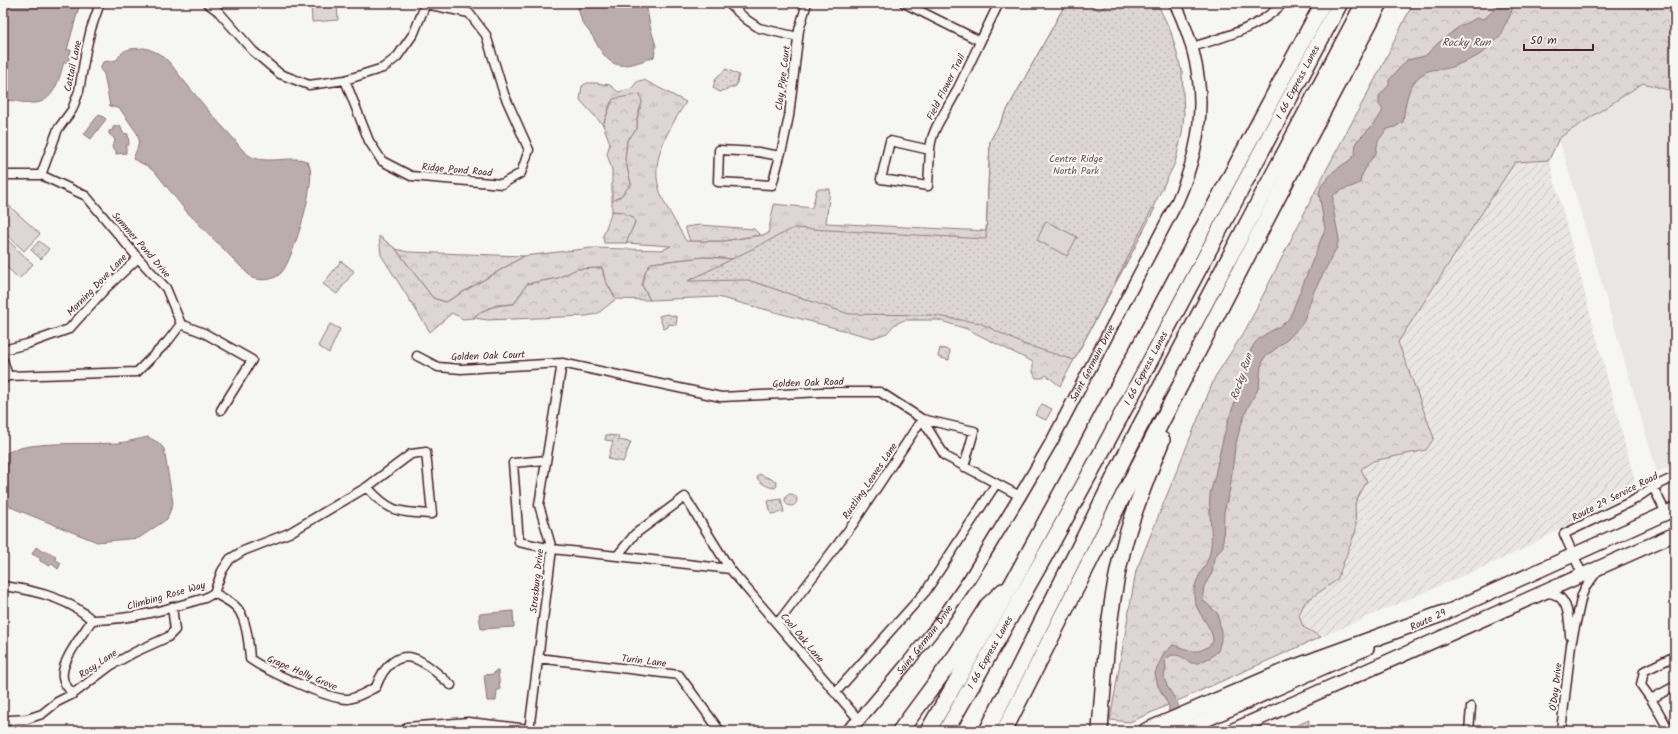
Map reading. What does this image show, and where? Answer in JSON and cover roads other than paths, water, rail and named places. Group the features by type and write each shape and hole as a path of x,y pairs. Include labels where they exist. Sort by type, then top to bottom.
{"highway":[{"path":"928,731 1013,582 1323,3"},
{"name":"I 66 Express Lanes","path":"946,731 1096,462 1340,3"},
{"path":"987,731 1135,437 1364,3"},
{"path":"1004,731 1106,529 1380,3"},
{"path":"1102,728 1106,655 1113,602 1126,538 1146,480 1205,338"},
{"path":"900,731 956,655 988,605 1013,582"},
{"path":"1150,730 1213,710 1290,669 1444,613"}],"main road":[{"name":"Route 29","path":"1444,613 1670,511"},
{"name":"Route 29","path":"1231,731 1675,534"},
{"path":"1181,731 1213,710"}],"street":[{"name":"Cattail Lane","path":"41,175 58,129 72,110 79,91 91,29 100,3"},
{"path":"207,3 218,11 253,51 280,74 309,85 345,80 383,68 397,57 414,33 426,3"},
{"name":"Ridge Pond Road","path":"345,80 369,141 382,161 411,176 502,184 521,173 529,150 504,94 486,35 469,13 426,3"},
{"path":"728,3 759,28 798,37"},
{"name":"Clay Pipe Court","path":"780,156 758,152 720,150 718,182 772,185 780,156 789,116 798,37 807,3"},
{"path":"904,3 980,41"},
{"name":"Field Flower Trail","path":"930,150 890,141 881,179 928,186 930,150 938,122 954,96 999,3"},
{"name":"Saint Germain Drive","path":"847,731 859,720 905,666 970,578 1052,441 1177,202 1186,181 1196,149 1200,116 1198,75 1192,47 1175,3"},
{"path":"1192,47 1236,33 1252,26 1272,13 1283,3"},
{"name":"Summer Pond Drive","path":"3,175 41,175 86,196 138,258 166,288 181,324"},
{"name":"Morning Dove Lane","path":"3,350 27,344 69,329 105,289 138,258"},
{"path":"3,360 6,377 137,372 168,341 181,324 204,333 252,360 221,410"},
{"name":"Golden Oak Court","path":"417,356 438,367 461,369 562,364"},
{"name":"Golden Oak Road","path":"562,364 721,397 822,392 880,392 922,419 945,456 1020,496"},
{"name":"Strasburg Drive","path":"529,730 552,549 539,505 562,364"},
{"path":"922,419 974,431 964,466"},
{"name":"Rustling Leaves Lane","path":"777,624 853,524 922,419"},
{"name":"Climbing Rose Way","path":"92,620 114,620 132,617 205,598 214,593 222,571 230,559 243,551 289,533 367,487 411,454 426,452 432,514 409,514 393,509 379,501 367,487"},
{"path":"546,460 513,463 519,542 552,549 730,569"},
{"name":"Route 29 Service Road","path":"1573,555 1564,534 1634,500 1675,477"},
{"path":"835,693 926,591 996,484"},
{"path":"1653,488 1670,511"},
{"name":"Cool Oak Lane","path":"617,556 635,534 685,497 730,569 859,720"},
{"path":"1573,555 1583,576"},
{"name":"O'Day Drive","path":"1560,731 1571,645 1582,595 1585,588 1599,569"},
{"path":"3,586 36,592 57,599 85,614 92,620 64,665 62,677 65,684 73,694"},
{"name":"Grape Holly Grove","path":"214,593 236,606 243,620 248,636 250,659 265,669 336,698 349,699 376,687 386,667 396,659 410,658 422,662 451,685"},
{"name":"O'Day Drive","path":"1540,594 1546,593 1556,595 1563,601 1569,612 1571,645"},
{"name":"Rosy Lane","path":"5,719 27,719 42,714 57,702 73,694 110,666 135,652 168,637 175,630 172,607"},
{"path":"1673,731 1665,723 1651,699 1640,685 1644,671 1675,656"},
{"name":"Turin Lane","path":"538,658 679,675 720,731"},
{"path":"1651,699 1675,686"},
{"path":"1469,731 1471,707"},
{"path":"407,727 468,722 529,730"}],"water":[{"path":"3,3 80,3 67,50 71,50 68,63 64,62 57,83 50,95 46,99 39,102 28,103 3,100"},
{"path":"573,3 646,3 650,26 656,46 654,57 625,65 618,65 611,62 605,57 592,35 582,22 577,4"},
{"name":"Rocky Run","path":"1495,3 1513,3 1511,14 1500,37 1484,52 1475,57 1449,68 1425,72 1420,76 1412,85 1406,100 1403,122 1395,127 1387,129 1378,141 1376,153 1361,177 1360,183 1338,192 1333,196 1333,208 1339,239 1336,249 1314,291 1303,323 1288,339 1264,358 1261,366 1259,387 1248,407 1235,447 1230,489 1224,512 1223,546 1214,558 1212,573 1204,586 1203,594 1203,600 1218,614 1221,640 1218,651 1211,657 1199,663 1191,663 1175,655 1168,657 1165,660 1166,668 1164,677 1167,686 1178,704 1181,731 1171,731 1168,724 1169,706 1158,686 1155,673 1164,653 1173,645 1198,651 1208,647 1213,642 1210,630 1197,608 1194,589 1210,553 1210,495 1221,446 1229,418 1247,370 1251,349 1259,338 1286,322 1290,317 1325,229 1319,193 1321,186 1334,171 1350,160 1355,154 1356,142 1376,122 1383,110 1379,104 1379,96 1389,85 1389,80 1407,60 1425,56 1437,44 1460,26 1477,18 1484,19 1494,10"},
{"path":"145,48 154,51 168,61 219,123 247,154 257,159 298,159 304,160 308,163 310,171 310,184 308,200 298,235 287,264 279,275 272,279 260,280 252,278 186,211 156,173 147,166 133,159 139,140 137,133 120,109 110,106 104,74 100,69 103,62 117,60 125,51"},
{"path":"99,114 106,119 91,139 84,134"},
{"path":"120,125 123,133 128,134 129,145 126,145 126,153 116,154 116,150 113,150 112,146 115,142 114,138 109,134 109,131 113,130 113,127"},
{"path":"148,437 159,443 164,449 173,503 167,519 139,538 97,542 15,509 3,502 3,456 12,451 24,447 40,445 118,443"},
{"path":"36,547 43,552 44,550 56,556 55,559 61,563 58,569 52,564 50,566 40,561 40,558 32,554"},
{"path":"513,611 514,627 481,629 479,614"},
{"path":"495,671 498,671 500,690 497,690 496,701 487,701 484,675 494,674"}],"park label":[{"name":"Centre Ridge North Park","path":"1076,164"}]}
